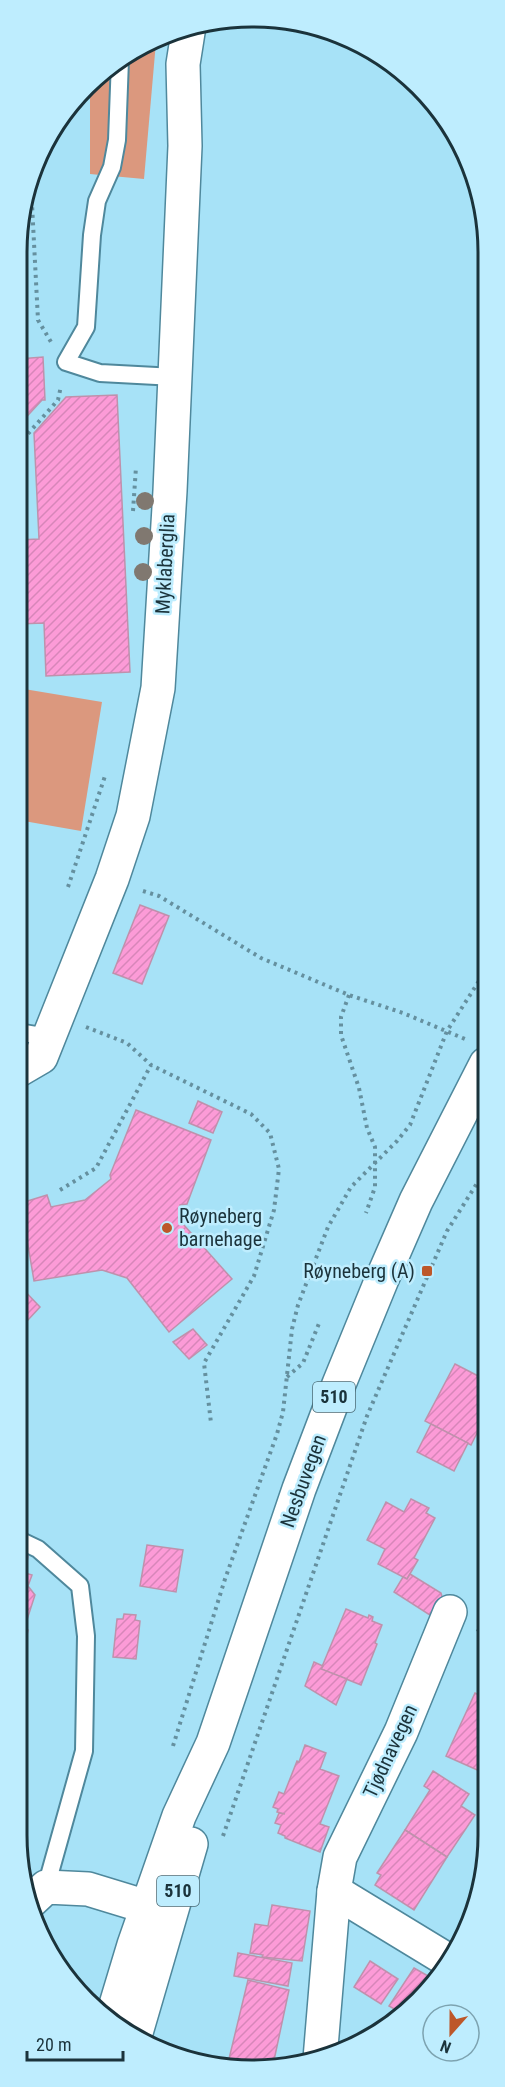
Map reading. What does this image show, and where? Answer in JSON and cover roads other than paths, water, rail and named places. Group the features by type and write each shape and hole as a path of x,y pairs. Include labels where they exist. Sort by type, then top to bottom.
{"street":[{"name":"Myklaberglia","path":"27,1066 41,1057 41,1028 112,879 133,816 158,688 185,146 183,64 187,37"},
{"name":"Nesbuvegen","path":"114,2012 179,1816 213,1743 299,1489 382,1278 478,1055"},
{"name":"Tjødnavegen","path":"321,2049 334,1891 340,1857 400,1732 450,1612"},
{"name":"Nesbuvegen","path":"137,2028 198,1821 213,1743"},
{"path":"38,1895 88,1889 147,1907"},
{"path":"334,1891 442,1957"}],"lane":[{"path":"120,71 117,140 112,167 97,201 92,235 86,327 66,362 100,373 175,377"},
{"path":"27,1544 38,1550 80,1586 86,1636 84,1751 38,1895"}],"place":[{"name":"Røyneberg barnehage","path":"167,1228"},
{"name":"Røyneberg (A)","path":"427,1271"}]}
